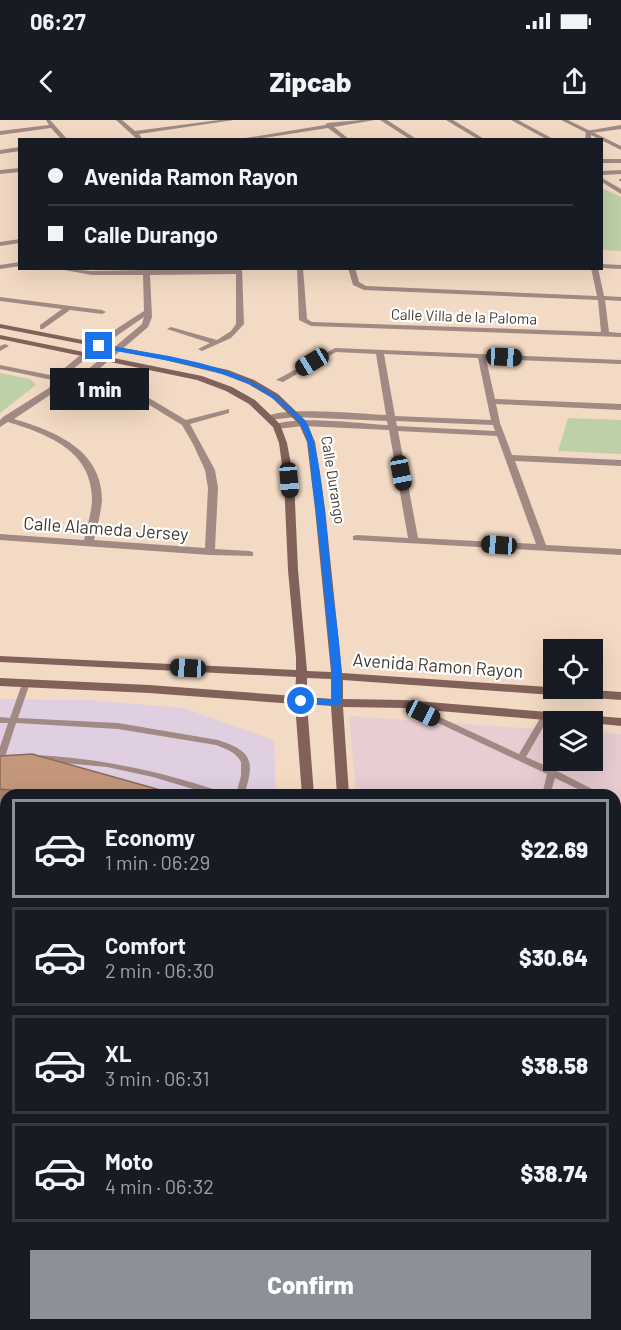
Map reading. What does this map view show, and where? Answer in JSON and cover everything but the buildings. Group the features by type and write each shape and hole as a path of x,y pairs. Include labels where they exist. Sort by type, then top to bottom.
{"main road":[{"name":"Calle Durango","path":"0,326 225,372 267,392 296,414 303,423 311,442 320,509 337,676 343,789"},
{"path":"2,344 87,354 156,368 219,385 252,402 277,426 283,443 289,480 308,789"},
{"name":"Avenida Ramon Rayon","path":"0,659 337,676 621,696"},
{"path":"0,682 149,689 337,703 404,704 543,717"},
{"path":"603,721 621,722"}],"street":[{"path":"47,120 64,138"},
{"path":"119,120 139,138"},
{"path":"191,120 198,125"},
{"path":"135,133 231,120"},
{"path":"320,120 345,138"},
{"path":"248,138 372,120"},
{"path":"383,120 413,138"},
{"path":"449,120 480,138"},
{"path":"514,120 549,138"},
{"path":"564,120 600,138"},
{"path":"0,133 53,126"},
{"path":"588,132 621,127"},
{"path":"588,132 588,138"},
{"path":"272,134 277,138"},
{"path":"603,139 621,148"},
{"path":"0,152 18,149"},
{"path":"603,160 621,161"},
{"path":"0,172 18,170"},
{"path":"603,173 621,172"},
{"path":"611,173 621,181"},
{"path":"603,181 621,192"},
{"path":"0,244 18,241"},
{"path":"0,267 18,264"},
{"path":"603,266 621,267"},
{"path":"70,270 92,273 238,270 240,324 232,334 202,349"},
{"name":"Calle Villa de la Paloma","path":"300,270 303,320 307,322 621,335"},
{"path":"352,270 359,287 621,299"},
{"path":"594,270 601,298 605,334"},
{"path":"3,421 53,389 74,382 138,332 148,320 146,273"},
{"path":"0,298 102,312"},
{"path":"43,327 67,309"},
{"path":"53,389 57,378 131,320 147,312"},
{"path":"122,329 138,332"},
{"path":"171,329 218,343"},
{"path":"280,380 335,350 621,362"},
{"path":"379,351 413,540"},
{"path":"481,356 496,423 542,548"},
{"path":"0,368 74,382"},
{"path":"119,384 185,423 226,411"},
{"path":"491,401 621,407"},
{"path":"270,417 296,414 500,434"},
{"path":"3,421 49,432 73,446 87,462 97,498 88,543"},
{"name":"Calle Alameda Jersey","path":"185,423 210,470 213,488 210,552"},
{"path":"277,426 303,423 496,423"},
{"path":"508,458 621,463"},
{"name":"Calle Alameda Jersey","path":"0,537 249,554"},
{"path":"357,538 621,552"}],"lane":[{"path":"12,758 1,757 26,683"},
{"path":"404,704 481,741 522,757 585,789"},
{"path":"0,720 118,726 226,745 243,755 248,769 242,789"},
{"path":"522,757 543,720"},
{"path":"24,758 69,759 130,768 202,789"},
{"path":"548,789 552,772"}],"shaded area":[{"path":"0,699 87,700 183,708 274,740 276,789 0,789"},
{"path":"349,716 543,729 543,771 603,771 603,733 621,734 621,789 355,789"}],"green space":[{"path":"603,188 621,197 621,251 603,250"},
{"path":"0,373 30,379 36,385 0,413"},
{"path":"568,418 621,420 621,454 558,451"}],"route":[{"path":"99,346 133,351 225,372 251,382 275,396 303,423 311,442 320,509 337,676 337,703 301,701"}]}
